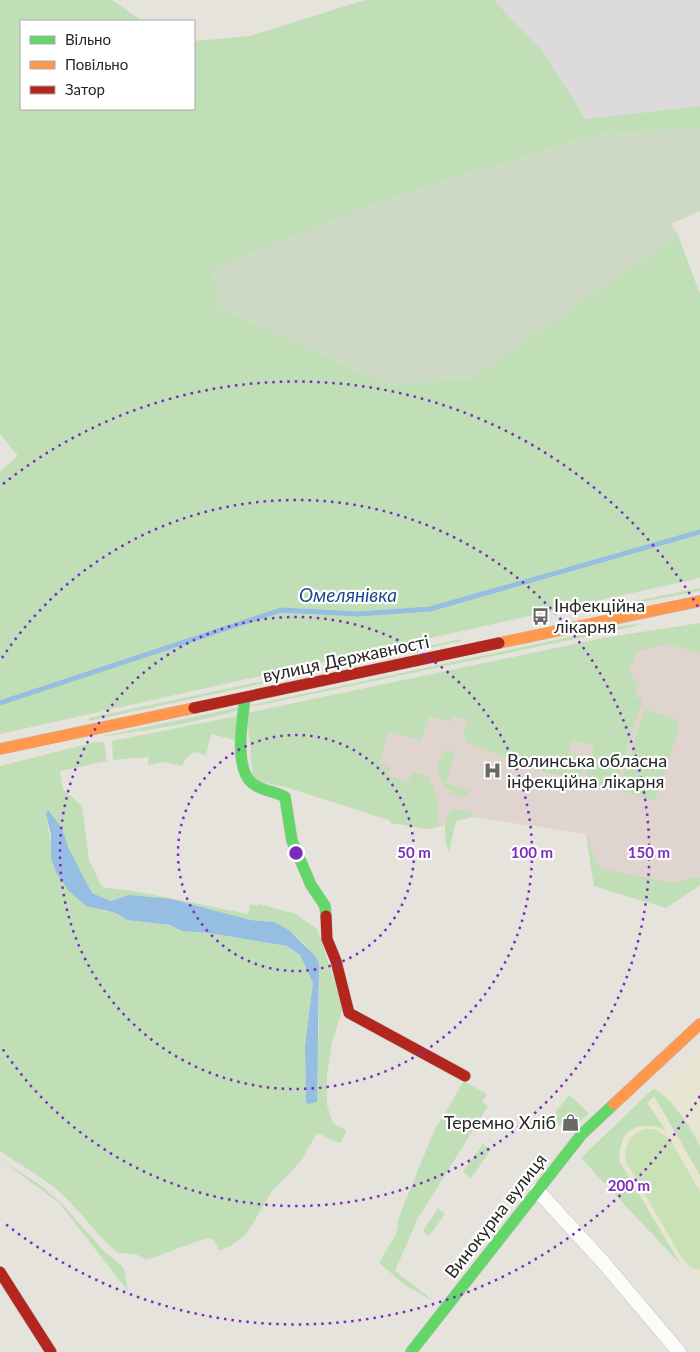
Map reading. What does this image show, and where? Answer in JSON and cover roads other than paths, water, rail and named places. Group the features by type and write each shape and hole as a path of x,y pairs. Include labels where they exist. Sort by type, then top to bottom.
{"street":[{"name":"вулиця Державності","path":"0,749 245,699 700,601"},
{"path":"245,699 241,727 244,771 253,784 279,793 285,798 292,841 311,885 325,906 327,939 336,962 349,1013 465,1076"},
{"name":"Винокурна вулиця","path":"411,1352 582,1134 700,1024"},
{"path":"537,1190 604,1262 680,1352"},
{"path":"0,1272 51,1352"}],"water":[{"path":"48,810 62,828 69,849 92,893 111,901 129,895 171,899 250,920 274,922 289,930 316,957 319,964 317,1102 307,1104 306,1099 305,1046 313,983 300,955 287,946 209,933 182,931 170,925 127,920 116,913 86,906 68,890 56,872 51,858 51,835 46,814"}],"waterway":[{"name":"Омелянівка","path":"0,703 281,610 359,614 430,609 700,532"}],"place":[{"name":"Інфекційна лікарня","path":"540,616"},
{"name":"Волинська обласна інфекційна лікарня","path":"493,771"},
{"name":"Теремно Хліб","path":"570,1123"}]}
